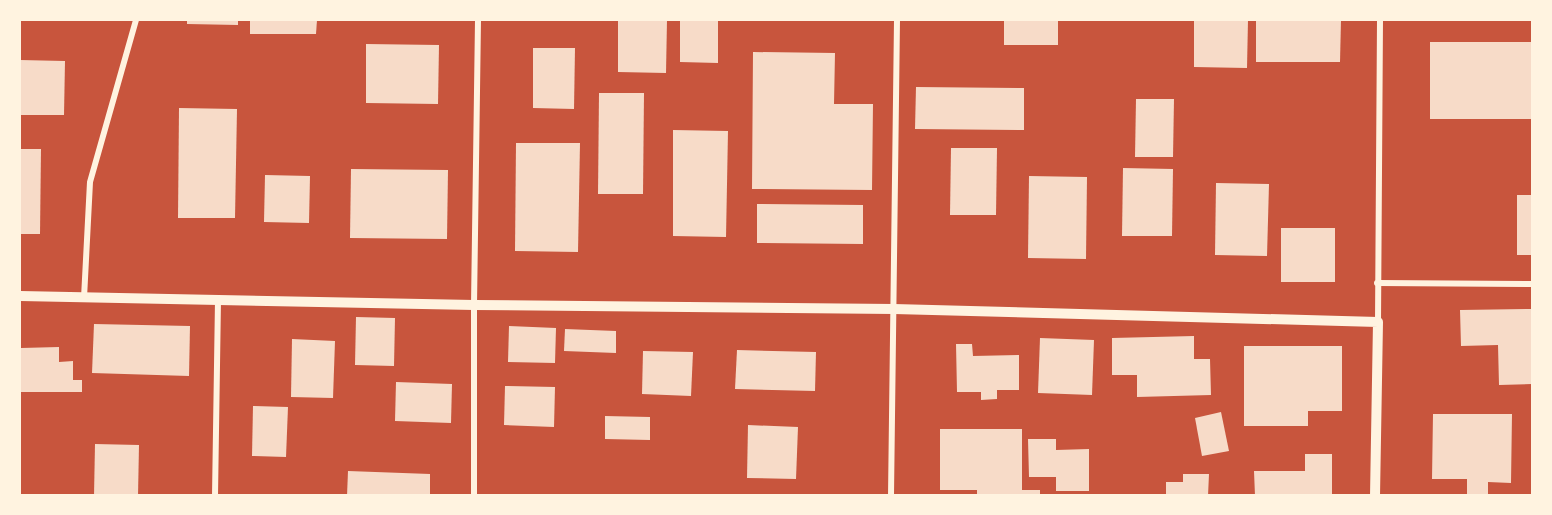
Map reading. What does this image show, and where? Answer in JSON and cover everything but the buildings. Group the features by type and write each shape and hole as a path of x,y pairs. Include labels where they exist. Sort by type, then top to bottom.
{"street":[{"path":"84,298 90,182 136,20"},
{"path":"474,495 478,20"},
{"path":"891,495 897,20"},
{"path":"1375,495 1380,20"},
{"path":"1377,283 1533,284"},
{"path":"20,296 474,305 894,309 1378,322"},
{"path":"215,495 218,300"}]}
